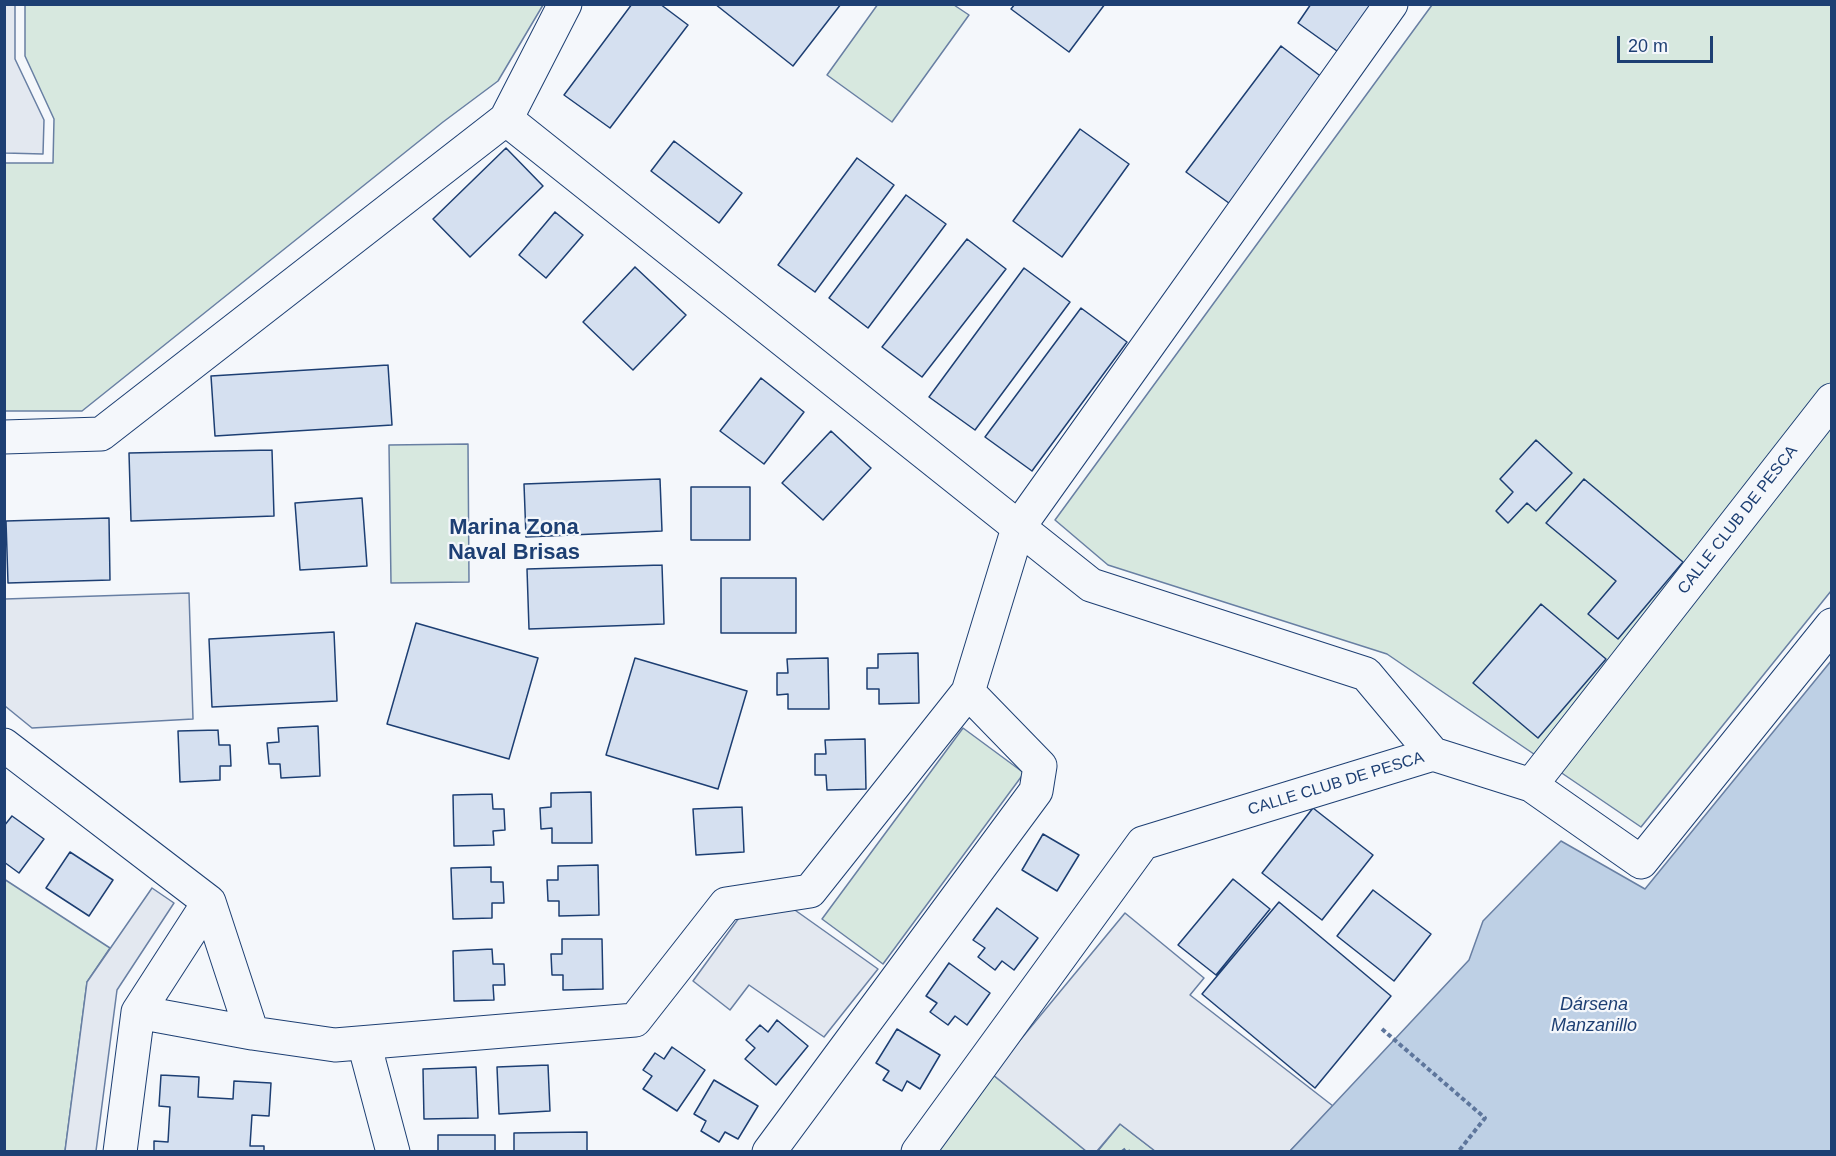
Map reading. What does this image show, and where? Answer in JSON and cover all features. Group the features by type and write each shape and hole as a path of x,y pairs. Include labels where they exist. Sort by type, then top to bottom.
{"lane":[{"path":"4,437 101,434 506,119 565,4"},
{"path":"138,1012 252,1033 335,1045 635,1020 726,904 810,891 968,692 1018,528 1391,4"},
{"path":"506,119 1091,585 1366,674 1433,754"},
{"name":"CALLE CLUB DE PESCA","path":"918,1152 1143,843 1433,754 1531,785 1832,400"},
{"path":"1531,785 1641,862 1832,625"},
{"path":"769,1152 1036,791 1040,766 968,692"},
{"path":"4,745 209,902 252,1033"},
{"path":"120,1152 138,1012 209,902"},
{"path":"364,1043 393,1152"}],"path":[{"path":"1382,1029 1485,1118 1458,1152"},
{"path":"1122,1152 1126,1149 1129,1152"}],"shaded area":[{"path":"5,4 15,5 15,59 44,120 43,154 5,153"},
{"path":"25,4 543,5 498,81 443,122 82,411 5,411 5,163 53,163 54,119 25,56"},
{"path":"878,4 954,5 969,15 892,122 827,75"},
{"path":"1432,5 1831,5 1831,591 1641,827 1387,654 1108,565 1055,520"},
{"path":"468,444 469,582 391,583 389,445"},
{"path":"189,593 193,719 32,728 5,706 5,599"},
{"path":"963,728 1024,773 883,964 822,919"},
{"path":"4,879 110,948 87,982 65,1151 5,1151"},
{"path":"152,888 174,903 117,990 96,1151 65,1151 87,982"},
{"path":"792,908 878,969 824,1037 749,985 730,1010 693,981 744,911"},
{"path":"1125,913 1204,978 1190,995 1333,1106 1290,1151 1155,1151 1120,1124 1097,1151 1086,1151 992,1074"},
{"path":"992,1074 1086,1151 936,1152"},
{"path":"1120,1124 1155,1151 1097,1152"}],"water":[{"name":"Dársena Manzanillo","path":"1831,661 1831,1151 1290,1151 1469,960 1483,921 1561,841 1645,889"}],"building":[{"path":"632,4 660,4 688,25 610,128 564,95"},
{"path":"715,4 841,4 793,66"},
{"path":"1015,4 1105,4 1069,52 1011,9"},
{"path":"1311,4 1381,4 1344,56 1298,23"},
{"path":"1281,46 1327,81 1233,206 1186,172"},
{"path":"1080,129 1129,164 1062,257 1013,221"},
{"path":"674,141 742,193 719,223 651,171"},
{"path":"506,148 543,186 470,257 433,219"},
{"path":"857,158 894,185 815,292 778,265"},
{"path":"906,195 946,224 868,328 829,298"},
{"path":"555,212 583,235 546,278 519,255"},
{"path":"967,239 1006,269 922,377 882,347"},
{"path":"635,267 686,315 633,370 583,322"},
{"path":"1024,268 1070,302 975,430 929,397"},
{"path":"1081,308 1127,342 1032,471 985,437"},
{"path":"388,365 392,425 215,436 211,376"},
{"path":"761,378 804,412 764,464 720,431"},
{"path":"831,431 871,468 823,520 782,483"},
{"path":"1536,440 1572,473 1536,511 1527,503 1508,523 1496,511 1513,492 1500,479"},
{"path":"272,450 274,516 131,521 129,453"},
{"path":"660,479 662,531 526,537 524,484"},
{"path":"1584,479 1683,562 1618,639 1588,614 1616,581 1546,523"},
{"path":"691,487 750,487 750,540 691,540"},
{"path":"362,498 367,566 300,570 295,503"},
{"path":"109,518 110,580 8,583 6,521"},
{"path":"662,565 664,624 529,629 527,569"},
{"path":"721,578 796,578 796,633 721,633"},
{"path":"1541,604 1606,659 1538,738 1473,683"},
{"path":"416,623 538,658 509,759 387,724"},
{"path":"334,632 337,701 212,707 209,639"},
{"path":"918,653 919,703 879,704 879,689 867,689 867,668 878,668 878,654"},
{"path":"635,658 747,691 718,789 606,755"},
{"path":"828,658 829,709 788,709 788,694 777,695 777,673 788,673 787,659"},
{"path":"318,726 320,776 281,778 280,764 269,764 267,743 279,742 278,728"},
{"path":"218,730 219,745 230,745 231,766 220,766 220,780 180,782 178,731"},
{"path":"865,739 866,789 827,790 826,775 815,775 815,754 826,754 825,740"},
{"path":"591,792 592,843 552,843 552,828 541,829 540,808 551,807 551,793"},
{"path":"492,794 493,809 504,809 505,830 493,831 494,845 454,846 453,795"},
{"path":"742,807 744,852 696,855 693,809"},
{"path":"1313,808 1373,855 1322,920 1262,873"},
{"path":"12,816 44,839 19,873 4,862 4,826"},
{"path":"1043,834 1079,855 1057,891 1022,870"},
{"path":"70,852 113,880 89,916 46,888"},
{"path":"598,865 599,915 559,916 559,901 548,901 547,880 558,880 558,866"},
{"path":"491,867 491,882 503,882 504,903 492,903 492,918 453,919 451,868"},
{"path":"1233,879 1270,909 1216,975 1178,945"},
{"path":"1373,890 1431,934 1394,981 1337,936"},
{"path":"1279,902 1391,996 1315,1088 1202,994"},
{"path":"997,908 1038,938 1014,970 1002,961 995,970 978,957 985,948 973,940"},
{"path":"562,939 602,939 603,989 563,990 563,975 552,975 551,954 562,954"},
{"path":"492,949 493,964 504,964 505,985 493,985 494,1000 454,1001 453,951"},
{"path":"949,963 990,993 967,1025 955,1016 948,1025 930,1012 937,1003 926,996"},
{"path":"777,1020 808,1046 776,1085 745,1059 755,1048 746,1040 760,1025 768,1032"},
{"path":"897,1029 940,1055 920,1089 907,1081 902,1091 883,1080 889,1071 876,1063"},
{"path":"672,1047 705,1070 677,1111 643,1089 652,1076 643,1070 655,1053 664,1059"},
{"path":"548,1065 550,1111 499,1114 497,1067"},
{"path":"476,1067 478,1118 424,1119 423,1069"},
{"path":"161,1075 199,1077 198,1097 233,1099 234,1081 271,1083 269,1116 252,1115 250,1146 264,1146 264,1152 154,1152 154,1141 168,1142 170,1107 159,1106"},
{"path":"714,1080 758,1106 738,1139 725,1132 719,1142 701,1131 706,1121 694,1114"},
{"path":"587,1132 587,1152 514,1152 514,1133"},
{"path":"438,1135 495,1135 495,1152 438,1152"}],"district":[{"name":"Marina Zona Naval Brisas","path":"514,540"}]}
